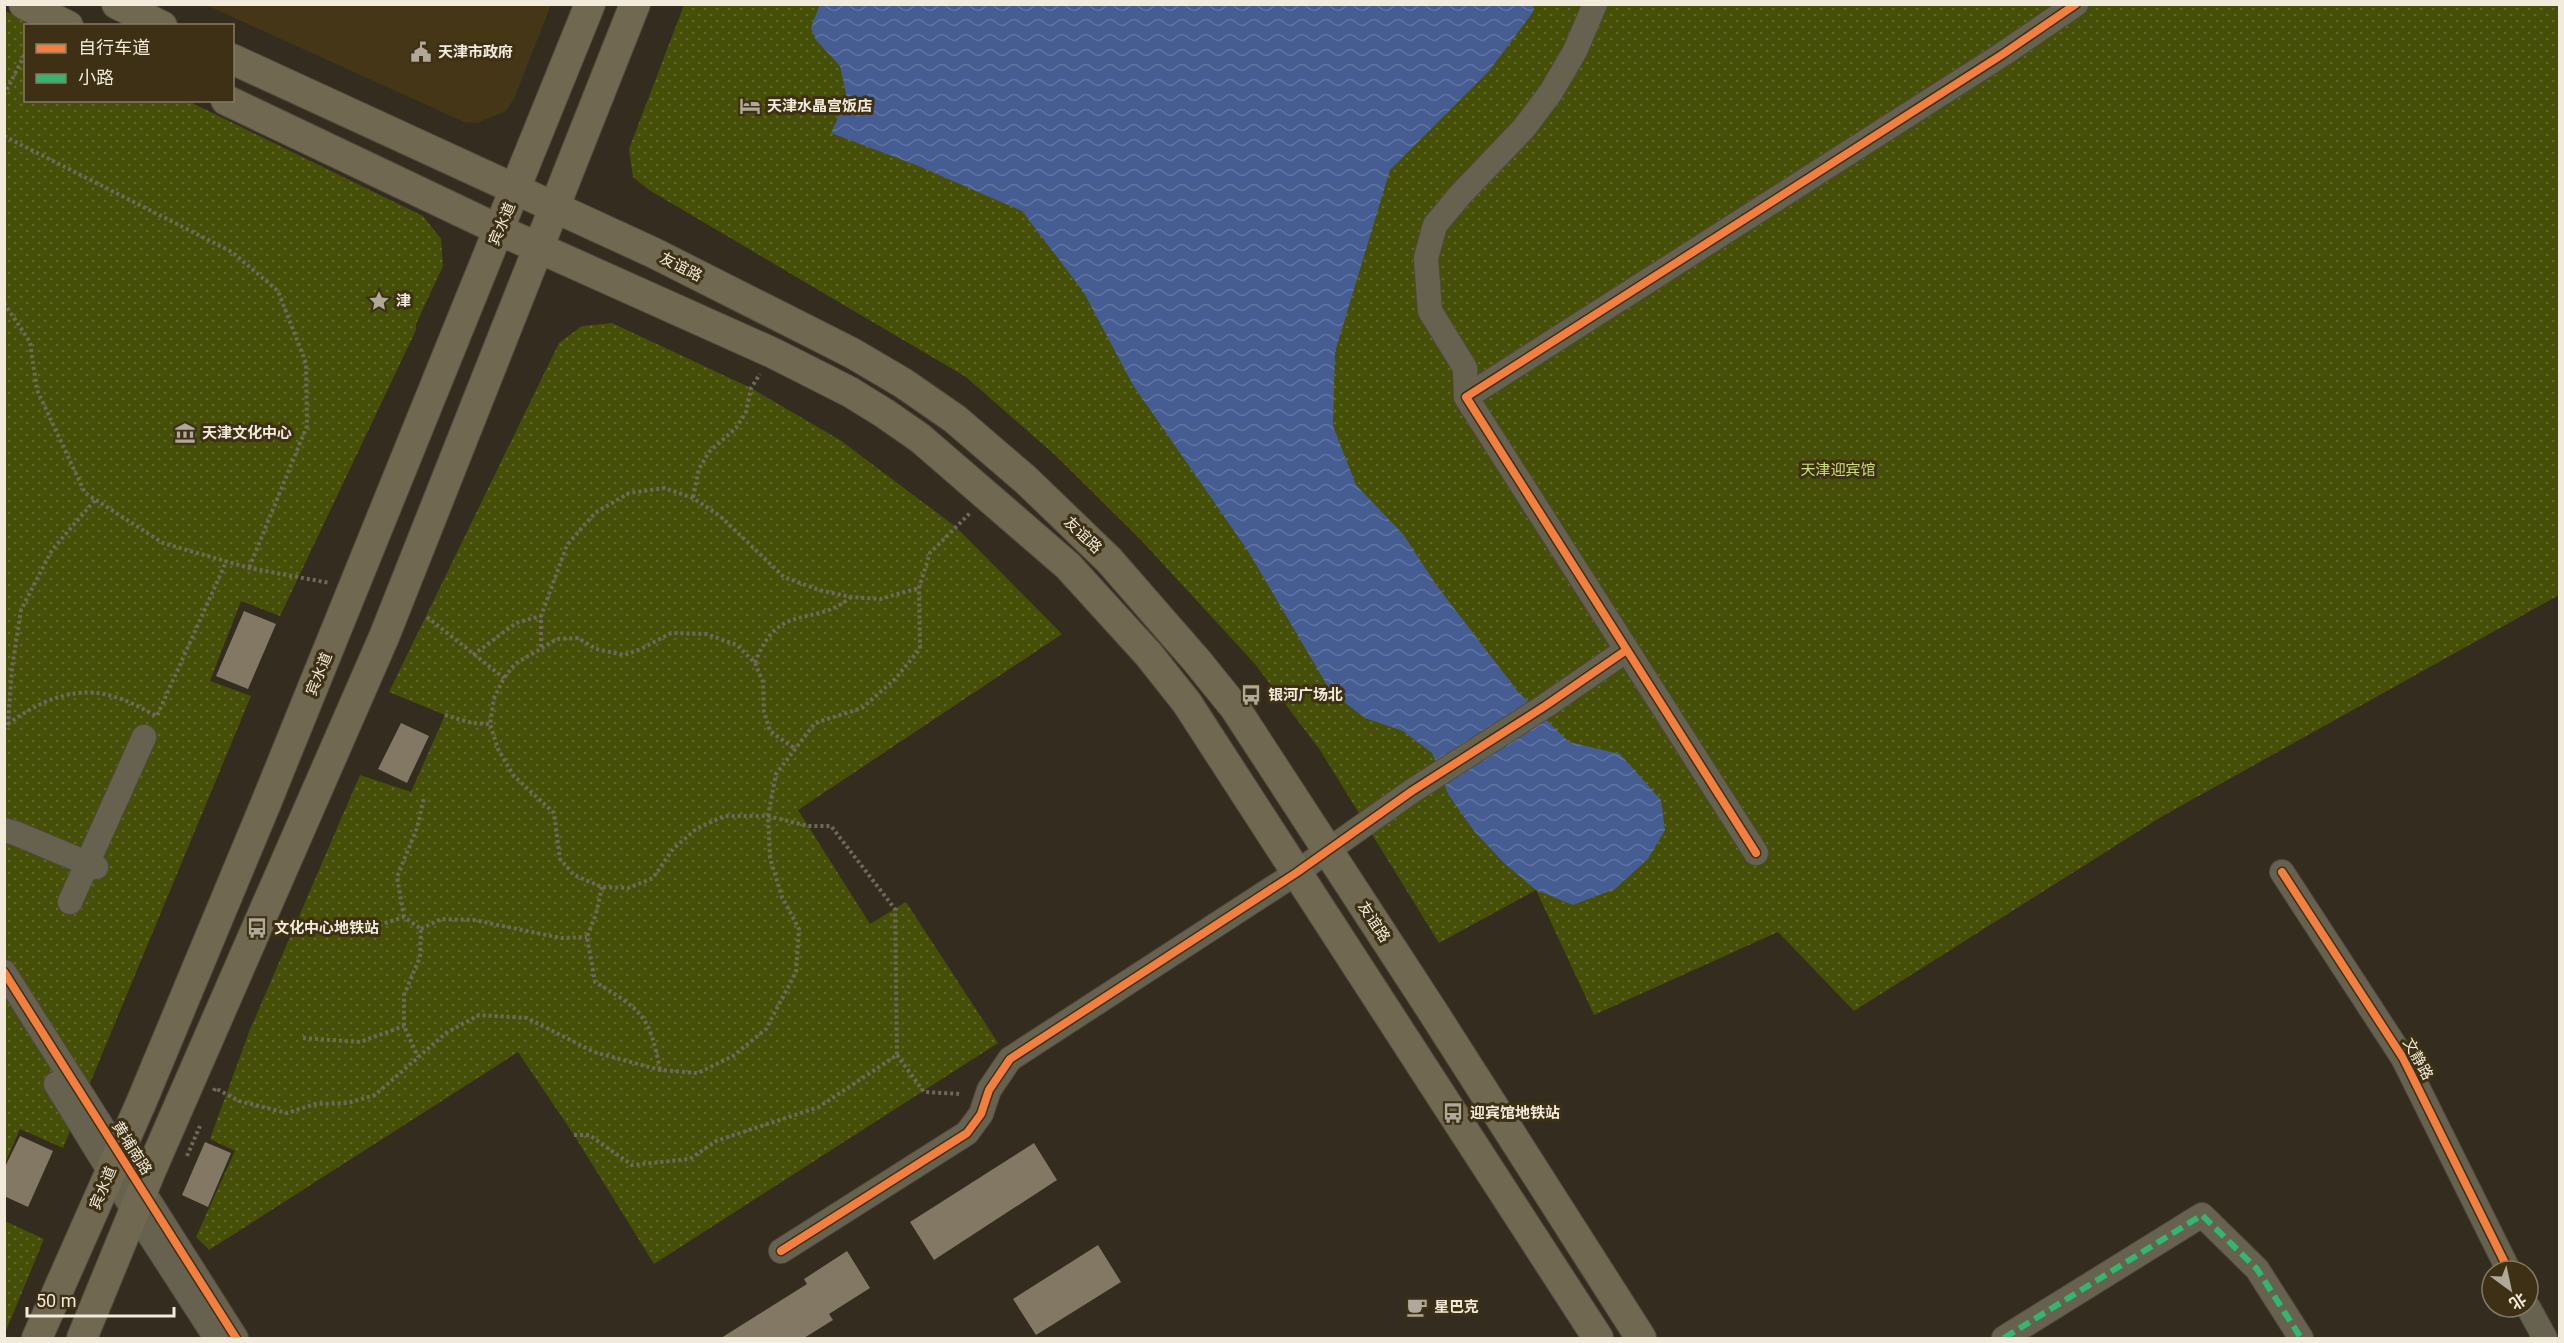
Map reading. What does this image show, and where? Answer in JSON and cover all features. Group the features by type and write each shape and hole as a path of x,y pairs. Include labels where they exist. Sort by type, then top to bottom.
{"main road":[{"path":"24,4 64,24"},
{"path":"117,4 158,24"},
{"name":"宾水道","path":"37,1338 266,803 590,4"},
{"path":"82,1338 138,1201 384,637 635,4"},
{"name":"友谊路","path":"234,60 654,253 852,353 903,383 955,419 1026,480 1109,560 1235,708 1641,1338"},
{"path":"230,102 539,249 773,352 850,392 920,438 1068,566 1149,655 1187,703 1598,1338"}],"street":[{"path":"1595,4 1575,51 1551,92 1524,128 1460,195 1435,225 1426,258 1430,310 1465,368 1466,397 1625,651 1756,853"},
{"path":"1466,397 2003,54 2076,4"},
{"path":"781,1251 967,1133 981,1114 989,1090 1010,1059 1296,873 1413,790 1545,706 1625,651"},
{"path":"75,903 148,740"},
{"path":"4,830 15,833 89,870"},
{"path":"4,839 89,870"},
{"name":"文静路","path":"2282,872 2403,1058 2503,1259"},
{"name":"黄埔南路","path":"4,972 32,1014 114,1162"},
{"path":"4,993 18,1000 32,1014"},
{"name":"黄埔南路","path":"4,1000 114,1162 216,1338"},
{"name":"黄埔南路","path":"138,1201 236,1338"},
{"path":"2004,1338 2202,1215 2257,1269 2301,1338"},
{"path":"2535,1319 2545,1338"}],"path":[{"path":"4,95 24,56"},
{"path":"4,136 232,252 278,291 306,363 307,426 249,568"},
{"path":"4,303 30,342 37,390 85,493 163,543 249,568 354,587"},
{"path":"693,498 699,469 709,452 736,428 746,412 751,388 773,352"},
{"path":"541,647 541,616 567,545 595,513 629,493 665,488 693,498 720,516 784,577 819,590 851,597 880,599 918,588"},
{"path":"211,1098 215,1088 239,1101 287,1113 315,1104 348,1103 375,1095 446,1032 479,1015 527,1018 594,1052 660,1070 698,1073 733,1056 766,1029 796,972 799,929 782,897 770,858 768,816 776,774 815,723 862,708 895,679 920,649 918,588 930,553 988,495"},
{"path":"8,724 12,668 21,610 52,550 95,500"},
{"path":"4,730 8,724 28,709 76,691 115,696 157,716 226,562"},
{"path":"754,663 762,642 783,621 838,607 851,597"},
{"path":"473,655 516,623 541,616"},
{"path":"427,617 504,678"},
{"path":"794,748 770,731 764,712 763,682 754,663 736,645 706,634 671,633 641,650 624,655 596,648 578,638 557,639 515,664 504,678 494,698 490,724 498,749 513,775 554,813 560,859 574,875 602,887 628,888 653,878 681,842 696,829 724,816 768,816 808,826 831,826 895,909 897,1055 924,1092 963,1094"},
{"path":"445,715 472,723 490,724"},
{"path":"421,929 404,917 397,877 417,828 424,798"},
{"path":"602,887 596,914 587,938 595,982 619,996 645,1017 655,1040 660,1070"},
{"path":"379,925 404,917"},
{"path":"421,929 441,919 474,920 551,937 587,938"},
{"path":"418,1057 404,1026 404,995 420,957 421,929"},
{"path":"303,1038 360,1042 404,1026"},
{"path":"574,1136 589,1135 632,1165 690,1159 716,1141 819,1107 897,1055"},
{"path":"187,1155 203,1117"}],"shaded area":[{"name":"天津市政府","path":"551,4 514,99 506,111 477,123 464,122 206,5"}],"green space":[{"name":"天津迎宾馆","path":"684,5 2559,5 2559,595 2161,817 1854,1011 1778,932 1594,1015 1536,890 1439,943 1320,750 1255,664 1141,540 1054,454 966,377 649,190 633,177 629,149"},
{"name":"天津文化中心","path":"5,11 32,24 24,24 24,102 190,102 423,216 441,239 443,266 416,324 416,330 280,616 241,601 210,681 251,696 63,1148 20,1129 5,1164"},
{"path":"612,323 751,388 840,440 956,527 1062,634 798,810 870,924 906,902 998,1043 654,1264 574,1135 518,1052 209,1250 196,1237 235,1151 210,1139 249,1032 360,775 411,792 445,715 389,692 559,343 582,326"},
{"path":"5,1221 44,1239 5,1333"}],"water":[{"path":"820,4 1534,5 1533,12 1489,71 1390,170 1335,352 1333,426 1356,485 1403,534 1437,586 1519,693 1569,742 1620,754 1661,800 1665,830 1648,859 1615,889 1573,905 1536,890 1504,863 1474,831 1448,794 1432,753 1403,731 1365,718 1331,692 1248,551 1133,385 1083,291 1022,211 916,165 831,133 847,98 840,66 816,40 811,28"}],"building":[{"path":"244,611 276,624 248,689 216,676"},
{"path":"401,723 429,736 407,783 378,769"},
{"path":"20,1136 53,1151 28,1207 4,1196 4,1169"},
{"path":"205,1142 231,1153 208,1207 182,1195"},
{"path":"1034,1143 1057,1180 934,1260 910,1222"},
{"path":"1098,1245 1121,1282 1036,1335 1013,1299"},
{"path":"847,1251 870,1288 829,1314 833,1320 804,1338 721,1338 807,1284 804,1279"}],"marked path":[{"path":"2004,1338 2202,1215 2257,1269 2301,1338"}],"cycle path":[{"path":"1756,853 1466,397 2003,54 2076,4"},
{"path":"781,1251 967,1133 981,1114 989,1090 1010,1059 1296,873 1412,791 1545,706 1625,651"},
{"path":"2282,872 2403,1058 2503,1259"},
{"path":"4,972 236,1338"}],"place":[{"name":"天津市政府","path":"421,52"},
{"name":"天津水晶宫饭店","path":"750,106"},
{"name":"津","path":"379,301"},
{"name":"天津文化中心","path":"185,433"},
{"name":"银河广场北","path":"1251,695"},
{"name":"文化中心地铁站","path":"257,928"},
{"name":"迎宾馆地铁站","path":"1453,1113"},
{"name":"星巴克","path":"1417,1307"}]}
